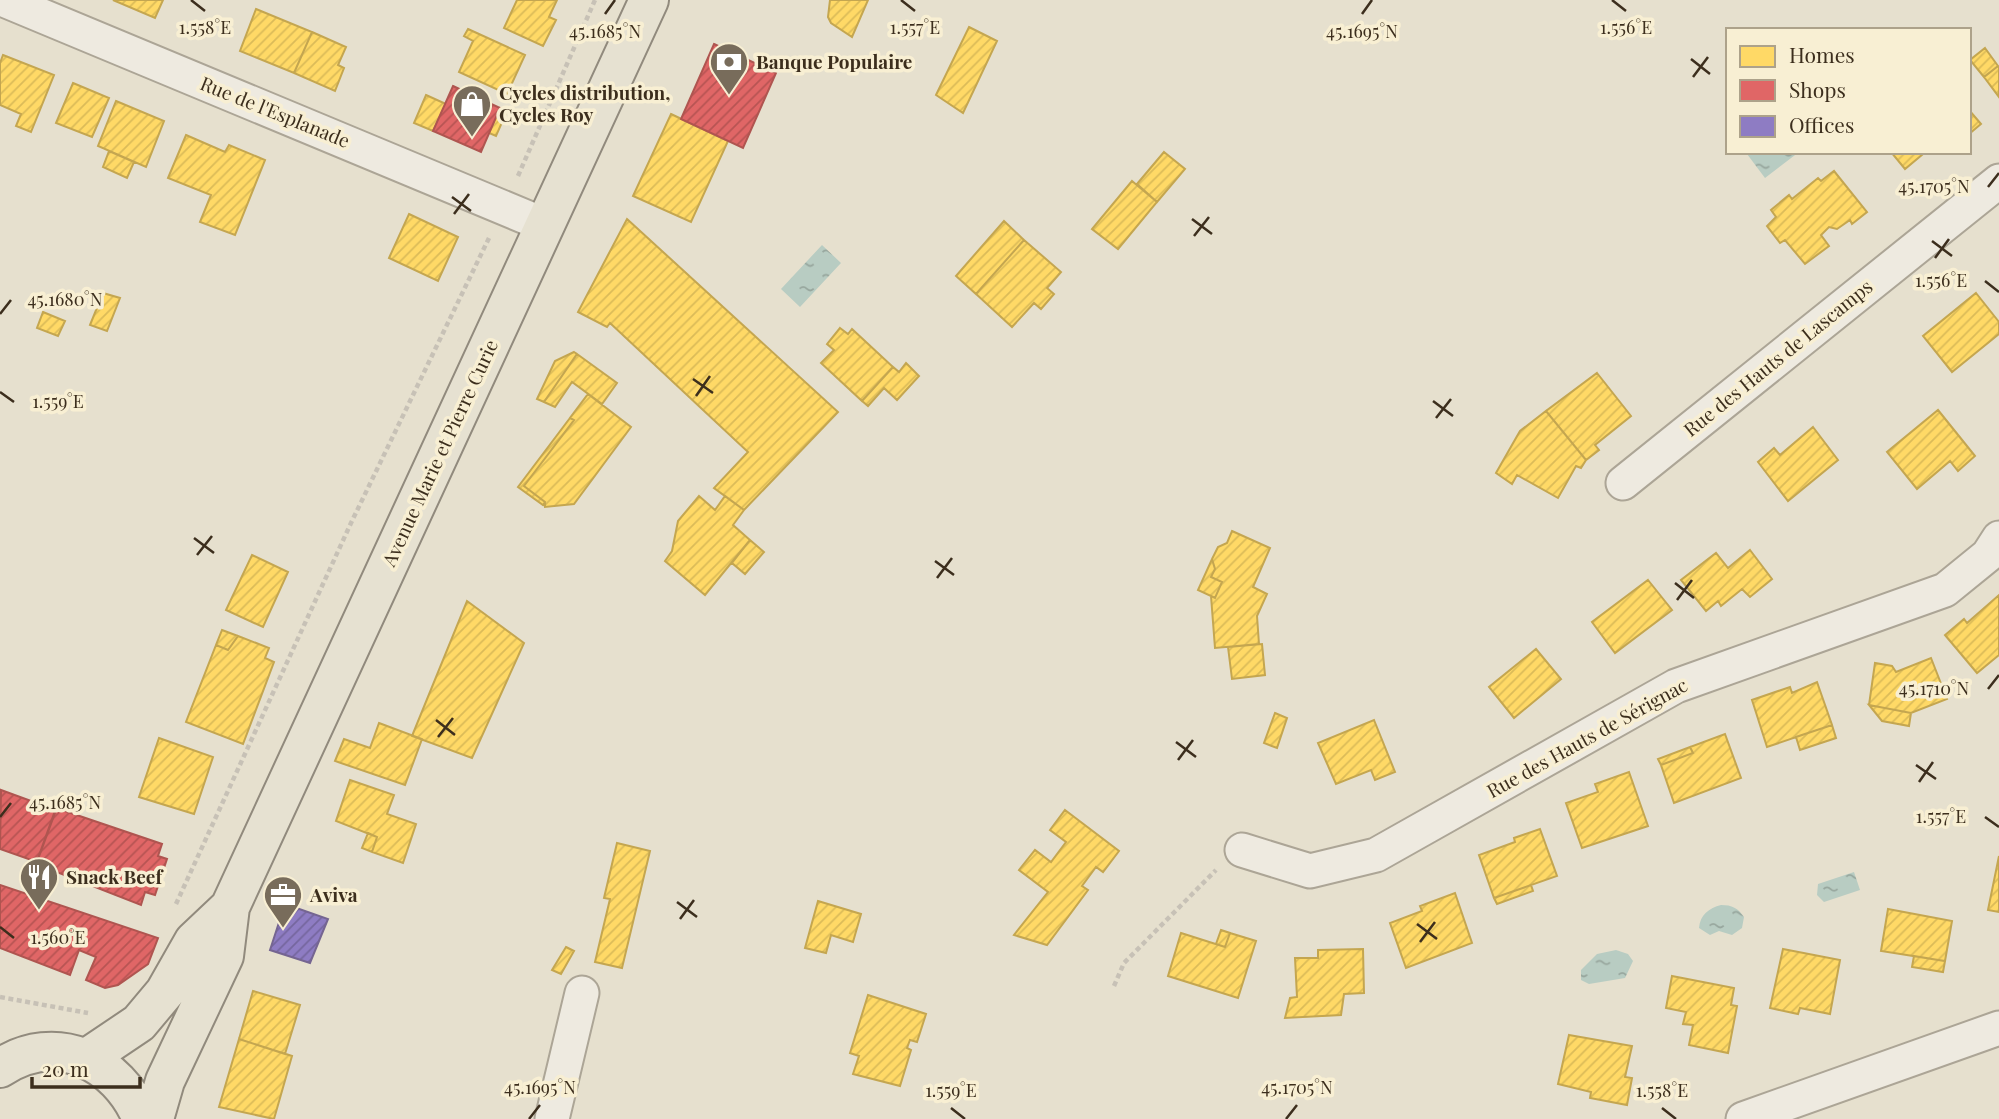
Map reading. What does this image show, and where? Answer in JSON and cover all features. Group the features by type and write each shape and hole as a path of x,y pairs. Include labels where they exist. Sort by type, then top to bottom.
{"main road":[{"name":"Avenue Marie et Pierre Curie","path":"154,1119 165,1081 224,956 230,906 649,0"},
{"name":"Avenue Marie et Pierre Curie","path":"87,1058 139,1023 165,992 194,941 230,906"},
{"path":"0,1068 27,1054 57,1052 87,1058 111,1072 130,1093 142,1119"}],"street":[{"name":"Rue de l'Esplanade","path":"4,0 505,206 545,225"},
{"name":"Rue des Hauts de Lascamps","path":"1623,482 1999,181"},
{"name":"Rue des Hauts de Sérignac","path":"1242,850 1310,871 1376,855 1676,686 1945,590 1988,555 1999,538"},
{"path":"552,1119 582,993"},
{"path":"1743,1119 1999,1028"}],"path":[{"path":"172,913 351,523 505,206 595,0"},
{"path":"1114,986 1124,963 1203,880 1242,850"},
{"path":"0,997 95,1014"}],"water":[{"path":"1747,154 1796,154 1765,178"},
{"path":"822,245 841,263 800,307 781,289"},
{"path":"1854,872 1860,890 1824,902 1817,895 1818,884"},
{"path":"1721,905 1732,906 1739,911 1744,917 1742,928 1732,935 1719,931 1710,935 1699,928 1701,919 1709,910"},
{"path":"1616,950 1628,954 1633,961 1625,978 1589,984 1581,980 1581,970 1597,954"}],"building: Homes":[{"path":"113,0 163,0 155,18"},
{"path":"517,0 557,0 549,17 556,20 543,46 504,28"},
{"path":"830,0 868,0 852,37 831,23 828,17"},
{"path":"256,9 312,32 294,73 240,51"},
{"path":"969,27 997,41 963,113 936,95"},
{"path":"468,29 525,55 507,94 459,72 473,41 464,36"},
{"path":"312,32 346,47 338,65 344,68 335,91 294,73"},
{"path":"1985,48 1998,66 1984,77 1971,59"},
{"path":"3,55 54,75 31,132 16,126 21,114 0,105 0,63"},
{"path":"1999,67 1999,97 1984,77"},
{"path":"73,83 109,98 92,137 56,123"},
{"path":"426,95 446,104 433,131 414,123"},
{"path":"116,101 164,121 146,167 98,146"},
{"path":"500,108 507,111 496,136 489,133"},
{"path":"1971,112 1981,124 1971,132"},
{"path":"671,114 728,141 691,222 633,196"},
{"path":"186,135 225,152 229,145 265,160 235,235 200,222 211,195 168,178"},
{"path":"109,151 134,162 127,178 103,167"},
{"path":"1164,152 1185,169 1157,202 1137,184"},
{"path":"1893,154 1923,154 1905,169"},
{"path":"1834,171 1867,212 1852,224 1850,220 1837,229 1829,227 1821,235 1829,246 1805,264 1785,240 1780,243 1767,226 1776,217 1771,210 1789,195 1792,199 1818,178 1821,181"},
{"path":"1132,181 1157,202 1118,249 1092,229"},
{"path":"409,214 458,237 438,281 389,258"},
{"path":"627,219 838,412 744,510 714,488 748,452 610,323 607,327 578,312"},
{"path":"1004,221 1024,240 976,294 956,276"},
{"path":"1024,240 1061,272 1047,288 1054,294 1041,309 1034,303 1012,327 976,294"},
{"path":"103,293 120,298 107,331 90,325"},
{"path":"1976,293 1999,322 1999,334 1952,372 1923,336"},
{"path":"43,312 65,321 58,336 37,328"},
{"path":"840,328 848,334 852,329 893,367 862,401 821,363 834,350 827,344"},
{"path":"574,352 577,354 544,402 537,399 555,361"},
{"path":"577,354 617,383 602,404 572,382 555,407 544,402"},
{"path":"906,363 919,376 897,400 884,388 868,406 862,401 893,367 899,372"},
{"path":"1597,373 1631,416 1595,445 1599,450 1586,460 1546,411"},
{"path":"588,394 631,427 574,504 545,507 545,502 524,486 574,420 570,418"},
{"path":"1938,410 1975,456 1958,471 1950,461 1917,489 1887,452"},
{"path":"1546,411 1586,460 1581,468 1576,466 1558,498 1517,475 1512,484 1496,473 1520,431"},
{"path":"570,418 574,420 524,486 545,502 543,505 518,487"},
{"path":"1813,427 1838,460 1788,501 1758,462 1774,448 1780,455"},
{"path":"699,496 715,510 725,496 744,510 733,525 750,540 705,595 665,561 672,551 678,521"},
{"path":"1232,531 1270,548 1253,587 1267,594 1257,616 1259,644 1215,648 1211,596 1215,598 1222,582 1211,577 1215,569 1212,559 1218,547 1227,543"},
{"path":"750,540 764,552 745,574 732,563"},
{"path":"1750,550 1772,579 1750,597 1742,589 1721,606 1718,601 1706,611 1681,580 1716,553 1728,568"},
{"path":"252,555 288,572 263,627 226,610"},
{"path":"1212,559 1215,569 1211,577 1222,582 1215,598 1198,590"},
{"path":"1648,580 1672,610 1615,653 1592,622"},
{"path":"1999,595 1999,655 1977,673 1945,635 1964,619 1967,623"},
{"path":"467,601 524,643 472,758 412,736"},
{"path":"222,630 238,636 228,650 216,645"},
{"path":"238,636 269,648 265,658 274,662 243,744 186,722 216,645 228,650"},
{"path":"1262,644 1265,675 1232,679 1228,647"},
{"path":"1536,649 1561,679 1514,718 1489,687"},
{"path":"1931,658 1947,699 1911,713 1869,705 1875,663 1892,666 1896,672"},
{"path":"1817,682 1832,725 1767,747 1752,700 1790,687 1792,693"},
{"path":"1869,705 1911,713 1909,726 1882,721"},
{"path":"1275,713 1287,718 1277,748 1264,743"},
{"path":"1374,720 1395,772 1375,780 1371,770 1336,784 1318,743"},
{"path":"379,723 422,739 405,785 335,761 344,739 370,748"},
{"path":"1832,725 1836,738 1800,750 1796,737"},
{"path":"1725,734 1741,778 1674,803 1661,765 1693,753 1690,747"},
{"path":"159,738 213,757 194,814 139,797"},
{"path":"1690,747 1693,753 1661,765 1658,759"},
{"path":"1629,772 1648,826 1582,848 1566,803 1598,792 1595,784"},
{"path":"350,780 394,795 387,814 416,824 403,863 372,852 377,837 336,821"},
{"path":"1065,810 1119,851 1103,872 1096,867 1082,886 1088,890 1047,945 1014,935 1048,892 1019,870 1035,850 1051,862 1066,842 1050,830"},
{"path":"1540,829 1557,876 1494,898 1479,855 1515,842 1514,838"},
{"path":"368,833 377,837 372,852 362,848"},
{"path":"617,843 650,851 622,968 595,962 610,899 604,898"},
{"path":"1999,856 1999,912 1988,910"},
{"path":"1531,885 1533,891 1497,904 1494,898"},
{"path":"1455,893 1472,943 1406,968 1390,923 1422,911 1420,906"},
{"path":"818,901 861,914 853,942 831,935 826,953 805,948"},
{"path":"1888,909 1952,921 1945,961 1881,951"},
{"path":"1221,930 1230,933 1225,947 1216,944"},
{"path":"1181,933 1225,947 1230,933 1256,941 1238,998 1168,976"},
{"path":"566,947 574,951 561,974 552,970"},
{"path":"1363,949 1364,993 1344,994 1341,1015 1285,1018 1290,998 1297,997 1295,958 1318,958 1318,950"},
{"path":"1783,949 1840,960 1830,1014 1800,1008 1798,1014 1770,1008"},
{"path":"1914,956 1945,961 1943,972 1912,967"},
{"path":"1672,976 1734,988 1731,1005 1737,1006 1728,1053 1689,1045 1693,1025 1683,1024 1686,1012 1666,1008"},
{"path":"253,991 300,1005 285,1054 239,1039"},
{"path":"868,995 926,1014 917,1042 910,1040 907,1048 911,1050 900,1086 853,1074 859,1056 850,1053"},
{"path":"1569,1035 1632,1046 1625,1077 1632,1078 1627,1105 1590,1098 1591,1092 1558,1084"},
{"path":"239,1039 292,1056 274,1119 219,1107"}],"building: Shops":[{"name":"Banque Populaire","path":"714,44 776,73 743,148 681,119"},
{"path":"453,86 500,108 481,152 433,131"},
{"path":"1,790 56,810 37,862 0,849"},
{"path":"56,808 162,844 158,856 167,859 155,895 145,892 141,905 36,864"},
{"name":"Snack Beef","path":"0,885 158,938 148,964 118,985 105,988 86,980 96,957 79,950 70,975 0,948"}],"building: Offices":[{"path":"285,904 328,919 310,963 270,950"}],"place":[{"name":"Banque Populaire","path":"729,96"},
{"name":"Cycles distribution, Cycles Roy","path":"472,138"},
{"name":"Snack Beef","path":"39,911"},
{"name":"Aviva","path":"283,929"}]}
